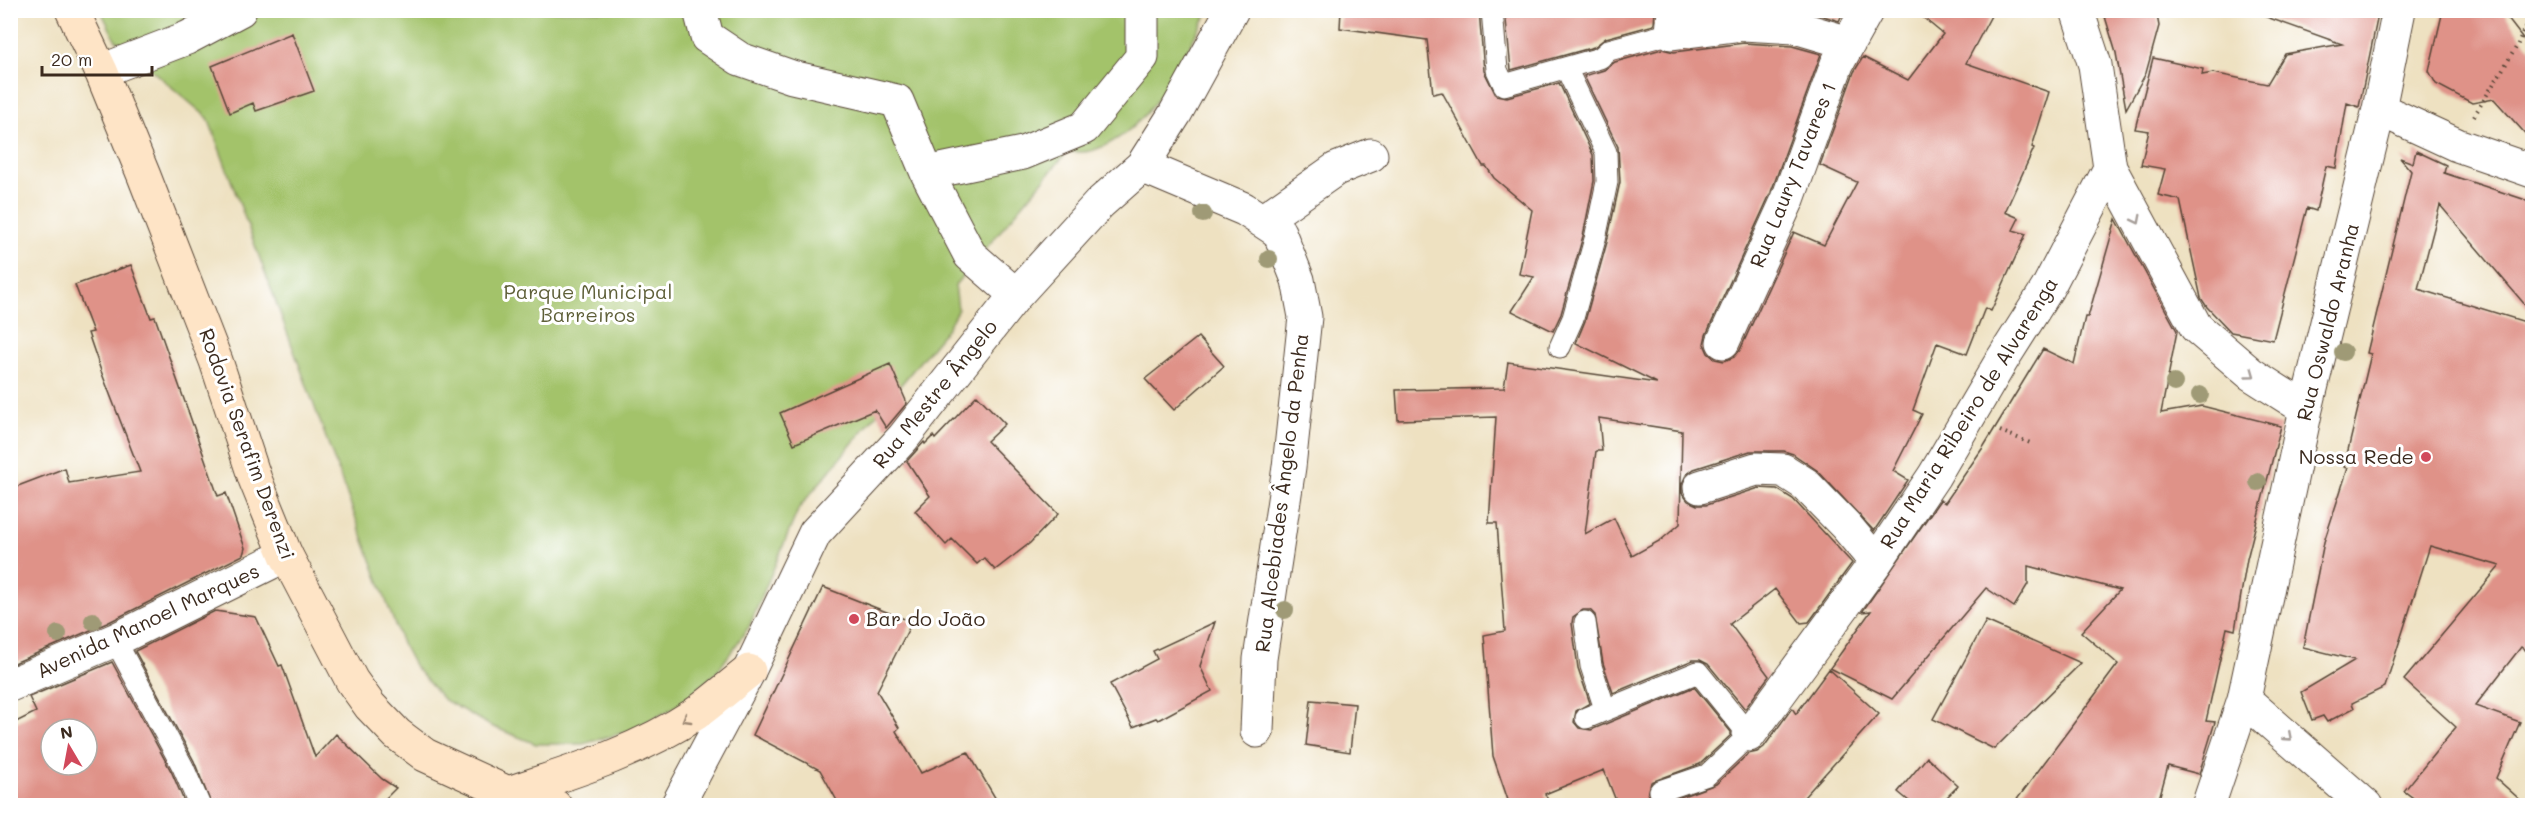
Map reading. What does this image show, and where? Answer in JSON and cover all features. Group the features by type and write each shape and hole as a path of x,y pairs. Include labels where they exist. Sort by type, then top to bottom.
{"main road":[{"name":"Rodovia Serafim Derenzi","path":"72,10 101,71 216,361 255,479 286,555 352,681 370,706 396,734 425,754 508,794 555,806"},
{"path":"508,794 598,763 652,738 694,714 749,671"}],"street":[{"path":"101,71 189,24 240,10"},
{"path":"700,10 707,37 740,59 792,77 897,101 927,173 970,255 1016,295"},
{"path":"927,173 1023,153 1084,128 1142,57 1142,10"},
{"name":"Rua Mestre Ângelo","path":"677,806 749,671 815,532 903,438 1016,295 1100,203 1142,165 1175,114 1232,10"},
{"name":"Rua Laury Tavares 1","path":"1723,342 1788,199 1837,64 1867,10"},
{"path":"2077,10 2095,65 2110,168 2196,327 2251,374 2306,409"},
{"name":"Rua Oswaldo Aranha","path":"2208,806 2244,699 2306,409 2379,108 2399,10"},
{"path":"1673,22 1795,27 1849,43"},
{"path":"2379,108 2457,145 2530,166"},
{"path":"1262,221 1336,169 1371,155"},
{"name":"Rua Alcebiades Ângelo da Penha","path":"1142,165 1244,209 1279,232 1299,280 1305,317 1289,467 1260,659 1257,731"},
{"name":"Rua Maria Ribeiro de Alvarenga","path":"1749,735 1876,562 1934,476 2047,289 2110,168"},
{"path":"1700,487 1756,469 1783,470 1804,484 1846,526 1876,562"},
{"name":"Avenida Manoel Marques","path":"10,685 115,640 286,555"},
{"path":"2244,699 2366,806"}],"lane":[{"path":"1492,10 1497,70 1504,85 1600,58 1609,50 1673,22"},
{"path":"1560,347 1573,318 1595,239 1607,182 1606,152 1566,68"},
{"path":"1585,622 1595,714 1698,672 1749,735 1707,774 1660,791"},
{"path":"115,640 183,767 200,806"}],"path":[{"path":"2457,145 2517,46 2532,10"}],"green space":[{"name":"Parque Municipal Barreiros","path":"101,11 1209,11 1163,91 1149,110 1133,127 1115,140 1091,151 1067,152 955,285 958,309 946,330 799,508 749,627 717,672 678,706 629,731 583,744 536,744 491,726 443,699 415,667 401,641 208,118 115,39"}],"building":[{"path":"1341,10 1479,10 1484,71 1496,95 1507,97 1559,83 1593,155 1594,181 1583,236 1561,314 1553,331 1512,311 1534,277 1519,274 1532,210 1494,178 1486,166 1483,166 1442,92 1433,94 1427,40 1340,28"},
{"path":"1505,10 1655,10 1654,25 1606,38 1594,47 1511,70"},
{"path":"1805,10 1844,10 1839,21"},
{"path":"1914,10 1994,10 1966,63 2049,92 2032,147 2034,148 2005,212 2019,218 2013,230 2026,234 1991,311 1985,308 1967,354 1937,343 1913,410 1922,414 1893,471 1908,480 1874,531 1818,471 1793,454 1784,451 1750,451 1694,469 1686,475 1682,484 1682,493 1688,501 1697,505 1706,505 1759,488 1777,489 1793,499 1852,563 1809,622 1801,623 1775,589 1730,624 1769,676 1745,709 1708,664 1700,660 1693,660 1613,693 1603,663 1595,615 1590,610 1583,610 1573,617 1572,623 1578,668 1590,703 1576,711 1574,722 1579,728 1591,730 1694,687 1731,732 1731,735 1700,764 1651,782 1648,795 1657,803 1664,803 1716,784 1748,754 1764,747 1792,708 1796,714 1829,669 1879,714 1796,806 1618,806 1604,770 1545,794 1551,806 1510,806 1493,756 1484,635 1505,631 1497,523 1489,523 1496,417 1398,420 1396,390 1504,388 1508,362 1657,383 1576,343 1585,321 1607,242 1620,182 1618,147 1584,76 1604,70 1615,62 1662,49 1674,52 1744,43 1792,46 1821,54 1771,192 1706,335 1704,344 1708,353 1715,359 1724,361 1734,357 1740,350 1794,232 1824,245 1857,182 1820,165 1854,72 1863,57 1908,80 1943,34","holes":["1599,418 1682,431 1680,524 1661,540 1632,556 1614,518 1585,534 1596,451 1602,451"]},
{"path":"2103,10 2156,10 2159,26 2146,73 2126,109 2116,53"},
{"path":"2259,10 2379,10 2359,107 2347,103 2336,168 2326,166 2316,211 2307,208 2273,340 2231,332 2201,298 2180,200 2158,195 2165,169 2141,165 2149,131 2135,129 2153,58 2203,69 2202,75 2213,73 2267,84 2285,54 2342,44 2258,14"},
{"path":"2443,10 2501,10 2532,50 2532,141 2494,99 2472,103 2436,84 2429,71"},
{"path":"292,33 314,91 256,111 253,103 230,113 212,66"},
{"path":"2416,151 2446,165 2444,173 2523,199 2532,205 2532,313 2440,205 2418,289 2532,324 2532,655 2521,647 2475,706 2520,722 2496,778 2527,806 2424,806 2404,791 2456,727 2404,680 2500,566 2430,546 2385,687 2352,703 2354,708 2327,722 2323,716 2312,720 2301,692 2355,660 2303,647 2324,542 2348,468 2344,467 2371,354 2367,353 2411,171 2400,158 2413,163"},
{"path":"2116,219 2177,331 2161,413 2202,406 2281,426 2247,559 2235,630 2227,628 2206,721 2215,722 2199,774 2168,766 2157,806 2012,806 2118,664 2081,632 2120,590 2028,566 2028,584 2014,607 1986,588 1892,699 1830,668 1871,611 1862,612 1940,500 1945,503 1984,446 2043,349 2074,364 2085,317 2088,317"},
{"path":"131,265 151,318 155,317 218,496 226,493 245,548 243,555 107,623 12,664 10,489 65,468 69,483 140,472 101,371 88,333 93,332 75,285"},
{"path":"1198,337 1224,366 1174,410 1145,379"},
{"path":"890,364 907,403 886,428 875,410 794,444 780,413"},
{"path":"977,395 1005,424 987,441 1058,514 1030,543 995,570 984,558 977,564 952,539 946,545 915,511 930,496 907,461 924,442 925,444 933,436 935,439"},
{"path":"823,587 912,622 877,691 899,728 896,731 921,773 968,752 1000,806 840,806 820,770 753,735"},
{"path":"215,611 256,617 279,666 282,665 315,757 336,734 382,779 396,788 378,806 212,806 194,761 135,651"},
{"path":"1986,621 2081,663 1994,749 1933,719"},
{"path":"1215,622 1200,666 1212,691 1158,720 1156,718 1133,727 1110,684 1157,659 1153,651"},
{"path":"112,662 172,773 186,806 10,806 10,725 36,712 29,697"},
{"path":"1311,700 1355,704 1350,752 1306,745"},
{"path":"1927,757 1958,786 1938,806 1915,806 1898,792"}],"place":[{"name":"Nossa Rede","path":"2426,457"},
{"name":"Bar do João","path":"854,619"}]}
